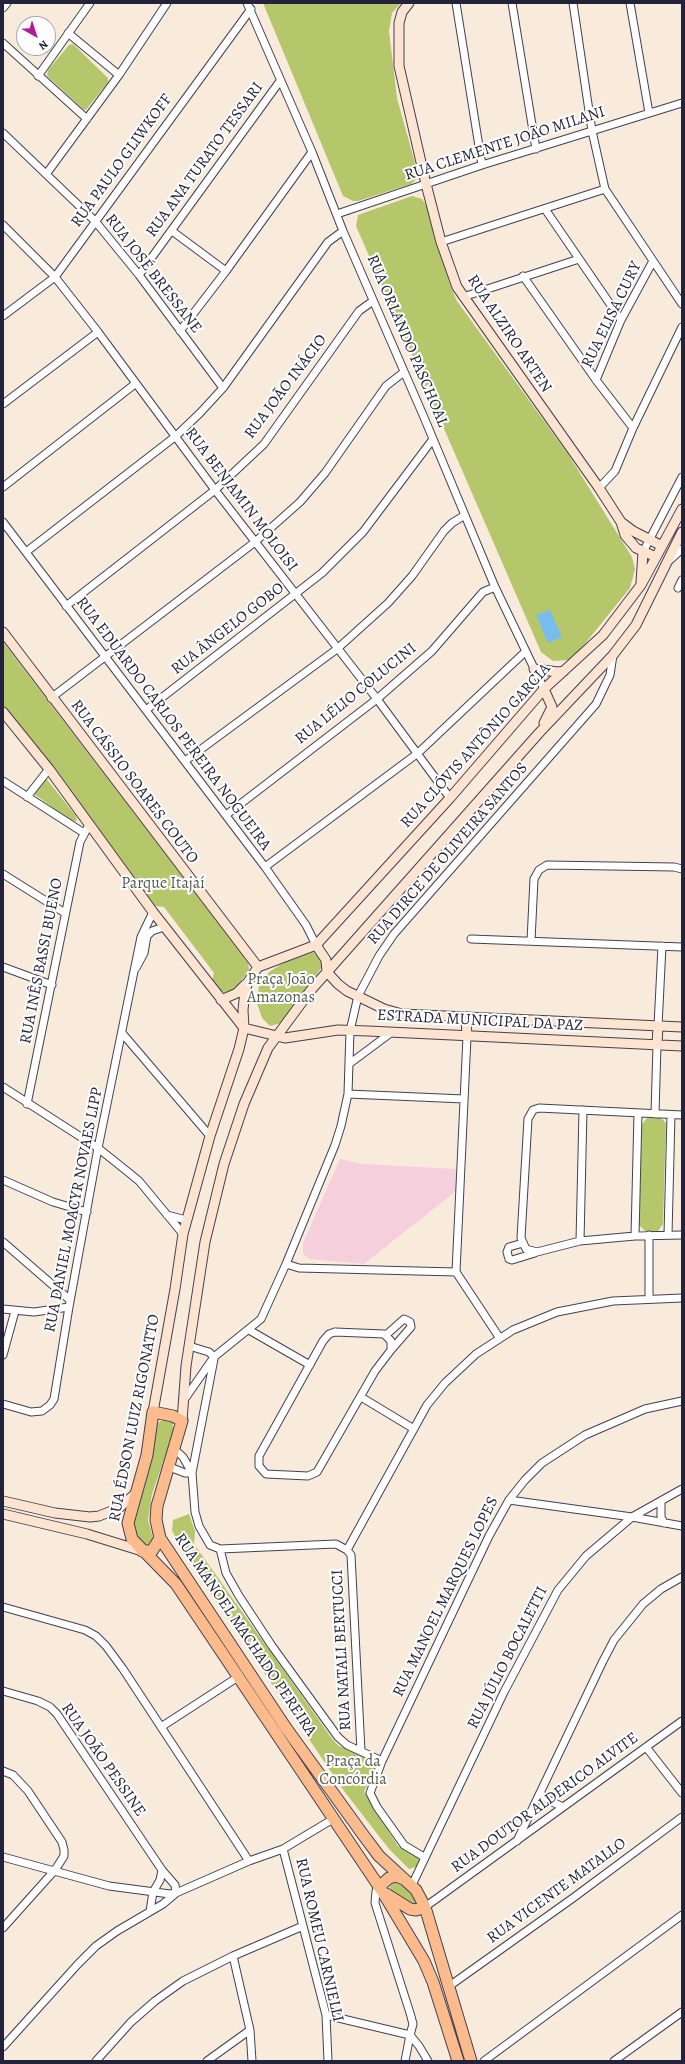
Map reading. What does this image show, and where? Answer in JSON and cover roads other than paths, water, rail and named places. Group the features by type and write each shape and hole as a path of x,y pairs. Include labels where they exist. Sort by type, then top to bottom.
{"main road":[{"path":"153,1412 173,1416 182,1421"},
{"name":"RUA ÉDSON LUIZ RIGONATTO","path":"153,1412 147,1455 128,1523 132,1539 168,1573 176,1584 381,1889"},
{"name":"RUA MANOEL MACHADO PEREIRA","path":"182,1421 172,1448 157,1506 156,1520 160,1538 286,1728 379,1856 408,1882 425,1907 470,2061"},
{"path":"142,1550 152,1551 160,1538"},
{"path":"333,1819 346,1817 354,1821"},
{"path":"381,1889 389,1878 393,1877 408,1882"},
{"path":"381,1889 410,1909 416,1910 425,1907"},
{"path":"381,1889 424,1961 433,1982 458,2061"}],"street":[{"path":"3,8 7,3"},
{"path":"38,76 90,3"},
{"path":"47,173 119,74 167,3"},
{"name":"RUA ALZIRO ARTEN","path":"409,3 402,12 399,23 399,66 441,242 457,287 599,488 621,522 625,535 636,548 656,557"},
{"path":"456,3 482,166"},
{"path":"512,3 536,149"},
{"path":"573,3 592,131 605,189 682,304"},
{"path":"630,3 649,114"},
{"name":"RUA ORLANDO PASCHOAL","path":"249,6 280,81 312,152 343,231 434,439 495,587 544,689"},
{"name":"RUA PAULO GLIWKOFF","path":"3,316 55,277 249,6"},
{"path":"68,33 119,74"},
{"path":"3,43 87,119"},
{"name":"RUA ANA TURATO TESSARI","path":"139,275 280,81"},
{"name":"RUA CLEMENTE JOÃO MILANI","path":"337,214 426,184 682,103"},
{"name":"RUA JOSÉ BRESSANE","path":"3,133 47,173 95,221 139,275 223,388"},
{"path":"180,331 226,271 312,152"},
{"path":"441,242 605,189"},
{"path":"545,209 621,320"},
{"name":"RUA BENJAMIN MOLOISI","path":"3,225 55,277 98,332 135,384 176,436 215,490 418,753 450,798"},
{"path":"172,231 226,271"},
{"path":"26,552 176,436 223,388 328,242 343,231"},
{"path":"463,297 523,276 579,259"},
{"name":"RUA ELISA CURY","path":"596,380 621,320 653,261"},
{"path":"523,276 596,380 633,428"},
{"name":"RUA JOÃO INÁCIO","path":"66,606 215,490 264,444 359,311 373,301"},
{"path":"599,488 615,471 633,428 682,327"},
{"path":"3,404 98,332"},
{"path":"51,698 255,542 312,489 386,386 404,372"},
{"path":"3,487 135,384"},
{"name":"RUA ÂNGELO GOBO","path":"146,710 322,573 363,532 434,439"},
{"path":"641,585 643,552 682,477"},
{"name":"RUA CLÓVIS ANTÔNIO GARCIA","path":"258,967 316,945 450,798 544,689 613,624 641,585 656,557 663,549 682,509"},
{"path":"185,761 337,648 388,603 412,576 444,531 452,523 465,515"},
{"name":"RUA EDUARDO CARLOS PEREIRA NOGUEIRA","path":"3,522 104,658 146,710 265,867 306,925 316,945"},
{"name":"RUA ALZIRO ARTEN","path":"621,522 663,549"},
{"path":"327,972 539,733 613,655 636,625 667,563 679,546 682,532"},
{"path":"667,563 663,549 679,546"},
{"path":"678,588 682,580"},
{"name":"RUA LÉLIO COLUCINI","path":"226,815 376,699 432,651 483,592 495,587"},
{"name":"RUA CÁSSIO SOARES COUTO","path":"3,632 51,698 258,967"},
{"path":"265,867 418,753 525,652"},
{"name":"RUA DIRCE DE OLIVEIRA SANTOS","path":"184,1400 214,1357 249,1330 260,1319 286,1264 335,1145 348,1094 350,1031 358,996 379,956 394,934 596,704 610,675 613,655"},
{"path":"534,669 558,672 564,671"},
{"path":"539,733 552,707 544,689"},
{"path":"3,712 49,769 153,912 244,1028"},
{"path":"27,797 49,769"},
{"path":"3,781 84,833"},
{"name":"RUA INÊS BASSI BUENO","path":"27,1104 80,842 89,825"},
{"path":"531,941 534,879 540,870 546,865 658,867 682,869"},
{"path":"3,874 65,913"},
{"name":"RUA DANIEL MOACYR NOVAES LIPP","path":"3,1404 31,1412 42,1411 50,1405 54,1399 69,1303 88,1212 98,1148 134,970 143,930 153,912"},
{"name":"RUA DANIEL MOACYR NOVAES LIPP","path":"134,970 144,953 148,936 152,931 164,926"},
{"path":"471,939 682,947"},
{"path":"316,945 326,960 327,972"},
{"path":"655,1114 662,946"},
{"path":"3,967 52,985"},
{"path":"221,1000 237,993 248,982 258,967"},
{"name":"ESTRADA MUNICIPAL DA PAZ","path":"327,972 343,988 384,1009 402,1014 682,1027"},
{"name":"RUA MANOEL MACHADO PEREIRA","path":"182,1421 186,1366 205,1242 224,1164 253,1079 268,1048 299,1005 327,972"},
{"name":"RUA ÉDSON LUIZ RIGONATTO","path":"153,1412 175,1288 182,1234 210,1136 237,1056 244,1028 243,1004 248,982"},
{"path":"466,1018 467,1037 456,1272 499,1337"},
{"name":"ESTRADA MUNICIPAL DA PAZ","path":"244,1028 294,1038 338,1030 682,1046"},
{"path":"349,1064 392,1032"},
{"path":"122,1033 201,1123 210,1136"},
{"path":"3,1087 27,1104 98,1148 139,1181 182,1234"},
{"path":"348,1094 464,1099"},
{"path":"537,1252 530,1251 522,1243 530,1114 538,1108 682,1115"},
{"path":"580,1240 583,1110"},
{"path":"635,1236 638,1113"},
{"path":"668,1235 671,1115"},
{"path":"201,1123 214,1125"},
{"path":"3,1180 53,1202 88,1212"},
{"path":"168,1215 186,1220"},
{"path":"522,1243 509,1247 507,1252 510,1259 512,1260 580,1240 649,1235 682,1235"},
{"path":"649,1235 649,1299"},
{"path":"3,1242 69,1303"},
{"path":"286,1264 299,1268 456,1272"},
{"path":"220,1549 336,1544 346,1550 427,1405 445,1383 470,1359 499,1337 542,1317 576,1307 613,1301 682,1298"},
{"path":"3,1308 14,1311 34,1312 69,1303"},
{"path":"3,1355 14,1311"},
{"path":"386,1335 404,1319 410,1322 411,1327 375,1371 361,1397 314,1474 305,1476 266,1474 258,1466 259,1456 324,1338 332,1333 381,1333 386,1335 391,1341 391,1350"},
{"path":"249,1330 310,1365"},
{"path":"189,1346 209,1352 214,1357"},
{"name":"RUA MANOEL MACHADO PEREIRA","path":"214,1357 214,1364 192,1473 194,1506 200,1526 210,1545 220,1549 226,1573 272,1646 338,1737 347,1745 382,1761"},
{"path":"361,1397 414,1429"},
{"name":"RUA MANOEL MARQUES LOPES","path":"424,1857 404,1845 373,1800 370,1793 382,1761 489,1536 509,1500 525,1480 542,1463 585,1435 645,1409 682,1400"},
{"name":"RUA MANOEL MACHADO PEREIRA","path":"172,1448 183,1457 192,1473"},
{"path":"167,1466 185,1474 192,1473"},
{"name":"RUA JÚLIO BOCALETTI","path":"408,1882 424,1857 504,1692 558,1590 586,1556 632,1517 682,1489"},
{"path":"3,1501 55,1513 98,1516 119,1508 138,1490"},
{"path":"509,1500 632,1517 682,1526"},
{"path":"661,1501 661,1517 664,1523"},
{"path":"53,1526 55,1513"},
{"path":"3,1514 142,1550"},
{"name":"RUA NATALI BERTUCCI","path":"346,1550 351,1556 353,1564 361,1751"},
{"path":"517,1841 614,1640 644,1604 661,1589 682,1577"},
{"path":"3,1607 85,1630 96,1636 106,1646 162,1727 249,1862"},
{"path":"162,1727 238,1677"},
{"name":"RUA JOÃO PESSINE","path":"3,1691 38,1701 50,1707 57,1714 162,1870 175,1885 176,1893"},
{"name":"RUA DOUTOR ALDERICO ALVITE","path":"425,1907 682,1721"},
{"path":"646,1747 682,1793"},
{"path":"3,1771 13,1775 28,1791 62,1842 64,1856 55,1870 3,1928"},
{"path":"541,1794 548,1800 563,1807"},
{"name":"RUA VICENTE MATALLO","path":"448,1987 573,1898 682,1817"},
{"path":"3,1857 109,1886 153,1892 176,1893 283,1849 333,1819"},
{"name":"RUA ROMEU CARNIELLI","path":"283,1849 326,2015 328,2061"},
{"path":"150,1911 153,1892 160,1880 162,1870"},
{"path":"381,1889 376,1891 375,1903 413,2024 405,2061"},
{"path":"3,2047 96,1946 117,1931 173,1898 176,1893"},
{"path":"484,2061 682,1915"},
{"path":"96,2061 131,2022 155,2001 183,1981 233,1956 303,1926"},
{"path":"233,1956 250,2030 252,2061"},
{"path":"614,2061 682,2012"},
{"path":"326,2015 410,2035 428,2061"},
{"path":"207,2061 250,2030"}],"water":[{"path":"550,610 562,637 548,643 536,615"}],"park label":[{"name":"Parque Itajaí","path":"163,884"},
{"name":"Praça João Amazonas","path":"281,989"},
{"name":"Praça da Concórdia","path":"353,1771"}]}
